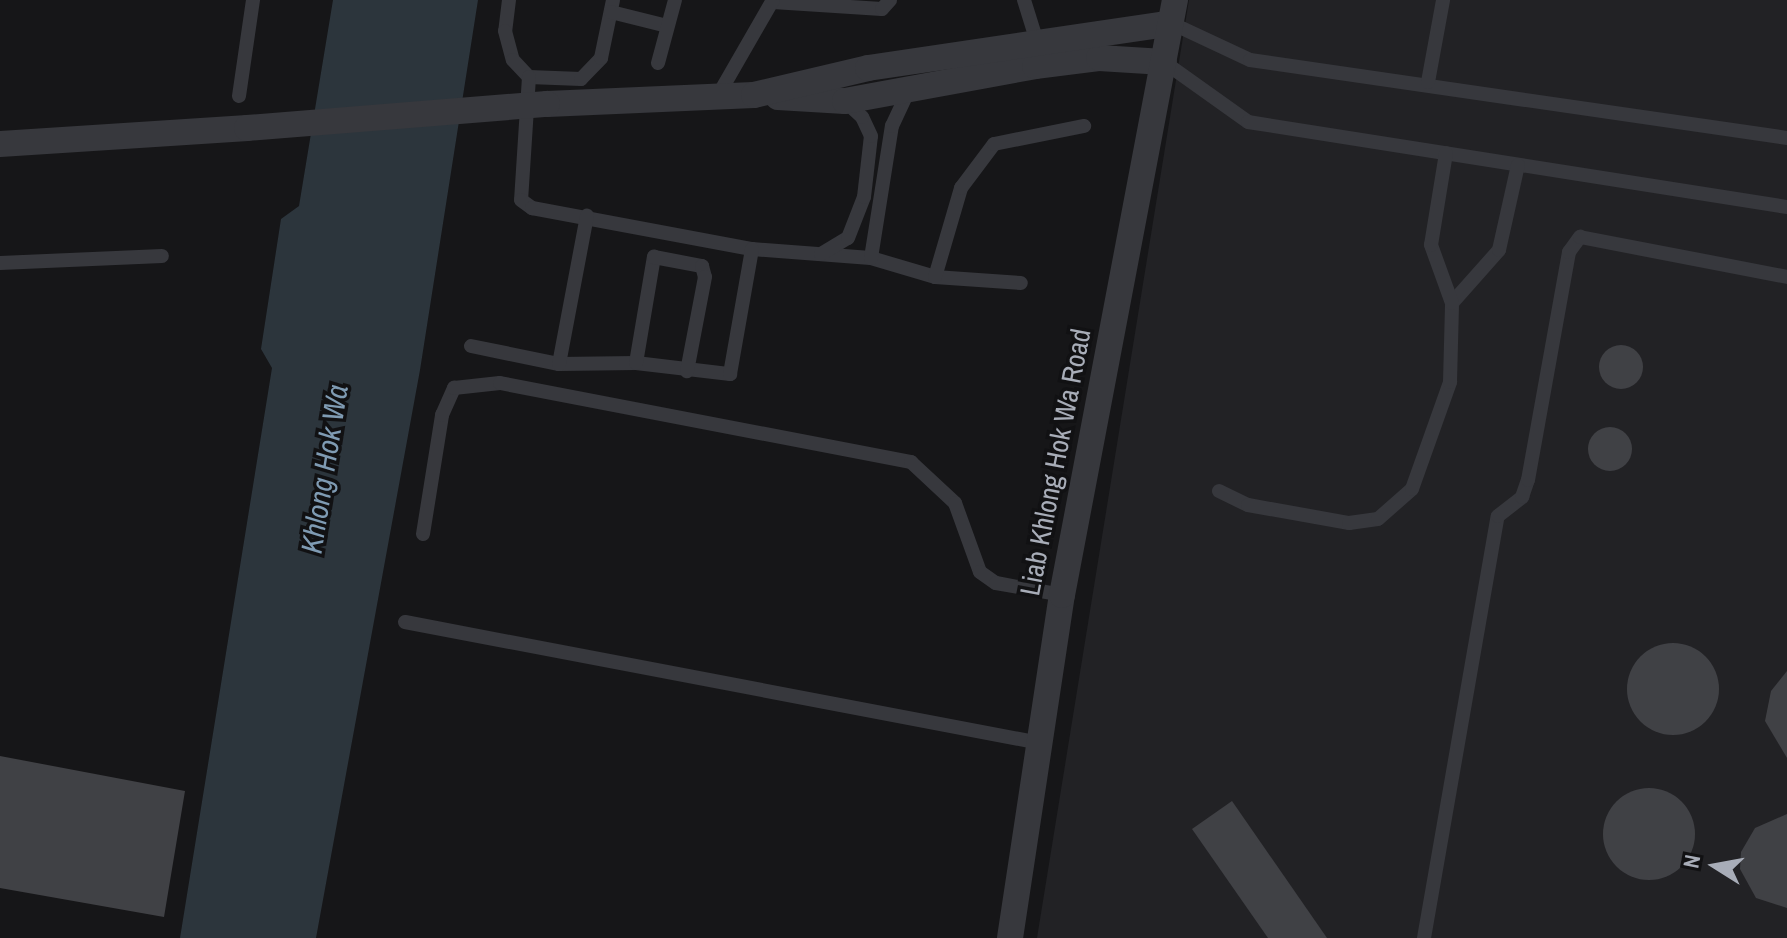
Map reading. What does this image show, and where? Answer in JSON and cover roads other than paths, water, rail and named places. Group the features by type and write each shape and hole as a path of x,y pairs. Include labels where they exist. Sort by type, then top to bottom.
{"street":[{"path":"754,95 845,101 892,93 1173,12"},
{"name":"Liab Khlong Hok Wa Road","path":"1010,938 1062,595 1173,12"},
{"path":"0,144 547,104 716,99 754,95 890,64 1037,53 1164,62"}],"lane":[{"path":"239,96 253,0"},
{"path":"509,0 505,31 513,60 529,77 581,79 592,72 612,6 667,26"},
{"path":"658,63 675,0"},
{"path":"716,99 773,1 882,9 890,0"},
{"path":"1024,0 1037,53"},
{"path":"1428,82 1443,0"},
{"path":"1173,12 1250,60 1428,82 1787,138"},
{"path":"1164,62 1248,122 1787,207"},
{"path":"871,258 892,126 890,64"},
{"path":"529,77 521,200 532,208 752,249 871,258 935,277 1021,283"},
{"path":"821,254 848,238 864,197 871,136 892,93"},
{"path":"845,101 862,117 871,136"},
{"path":"935,277 961,188 994,144 1084,126"},
{"path":"1219,491 1263,508 1349,523 1378,519 1412,489 1450,382 1452,303 1431,245 1446,153"},
{"path":"1452,303 1499,250 1518,165"},
{"path":"559,364 587,216"},
{"path":"1424,938 1498,516 1522,497 1528,480 1569,252 1580,237 1787,277"},
{"path":"471,346 559,364 636,363 730,374 752,249"},
{"path":"0,263 162,256"},
{"path":"636,363 654,257 702,266 705,277 687,371"},
{"path":"423,534 442,415 454,388 500,383 911,462 955,503 980,572 996,583 1062,595"},
{"path":"405,622 1040,743"}],"water":[{"name":"Khlong Hok Wa","path":"333,0 478,0 420,370 316,938 180,938 272,368 261,349 281,219 299,206"}]}
